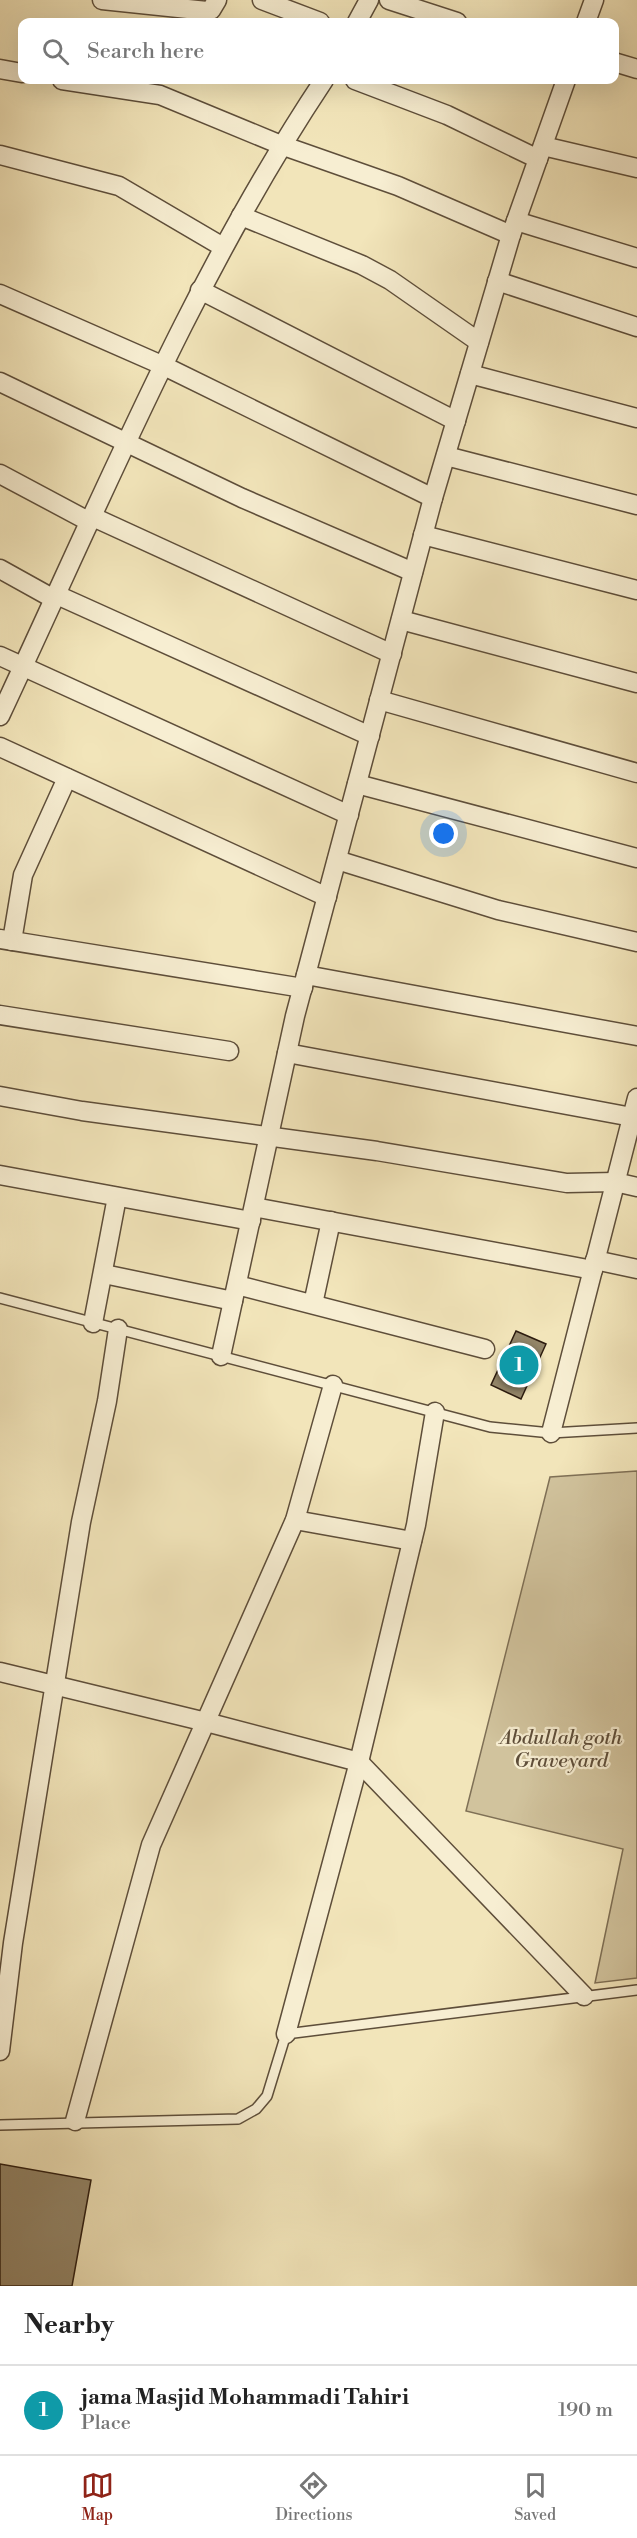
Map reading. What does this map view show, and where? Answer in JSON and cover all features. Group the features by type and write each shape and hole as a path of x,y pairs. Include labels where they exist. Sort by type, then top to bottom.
{"street":[{"path":"102,0 207,11 211,10 217,0"},
{"path":"262,0 309,18"},
{"path":"359,18 369,0"},
{"path":"389,0 445,18"},
{"path":"587,18 594,0"},
{"path":"619,63 637,69"},
{"path":"0,69 18,72"},
{"path":"88,84 160,95 280,145 514,228 637,258"},
{"path":"0,716 200,290 280,145 321,84"},
{"path":"366,84 540,152 637,168"},
{"path":"221,1356 287,1053 423,534 497,281 565,84"},
{"path":"0,155 119,186 223,247"},
{"path":"241,216 362,265 390,280 479,342"},
{"path":"497,281 637,327"},
{"path":"200,290 456,421"},
{"path":"0,294 164,366 433,498"},
{"path":"470,374 637,418"},
{"path":"0,382 242,498 413,572"},
{"path":"446,456 637,505"},
{"path":"0,474 92,519 392,654"},
{"path":"423,534 637,591"},
{"path":"0,569 56,597 370,736"},
{"path":"401,620 637,682"},
{"path":"0,656 349,815"},
{"path":"379,700 637,773"},
{"path":"0,747 327,897"},
{"path":"67,778 23,875 6,940 305,981 637,1036"},
{"path":"357,784 637,858"},
{"path":"337,860 498,910 637,942"},
{"path":"0,1015 229,1051"},
{"path":"287,1053 635,1106 551,1433"},
{"path":"0,1096 82,1111 377,1151 567,1183 615,1182 637,1187"},
{"path":"0,1175 117,1197 252,1214 331,1221 594,1265 637,1269"},
{"path":"93,1323 117,1197"},
{"path":"313,1304 331,1221"},
{"path":"104,1274 313,1304 485,1349"},
{"path":"0,2051 13,1943 81,1522 107,1401 118,1329"},
{"path":"75,2121 151,1845 296,1520 333,1385"},
{"path":"286,2034 359,1762 412,1541 435,1412"},
{"path":"296,1520 412,1541"},
{"path":"0,1672 359,1762 584,1996"}],"lane":[{"path":"0,1298 490,1426 551,1433 637,1428"},
{"path":"0,2125 75,2121 238,2119 256,2109 267,2096 286,2034 637,1990"}],"green space":[{"name":"Abdullah goth Graveyard","path":"637,1471 637,1978 595,1983 623,1849 466,1811 550,1477"}],"building":[{"path":"516,1331 546,1344 521,1399 491,1385"},
{"path":"0,2164 91,2180 72,2286 0,2286"}],"place":[{"name":"jama Masjid Mohammadi Tahiri","path":"519,1365"}]}
